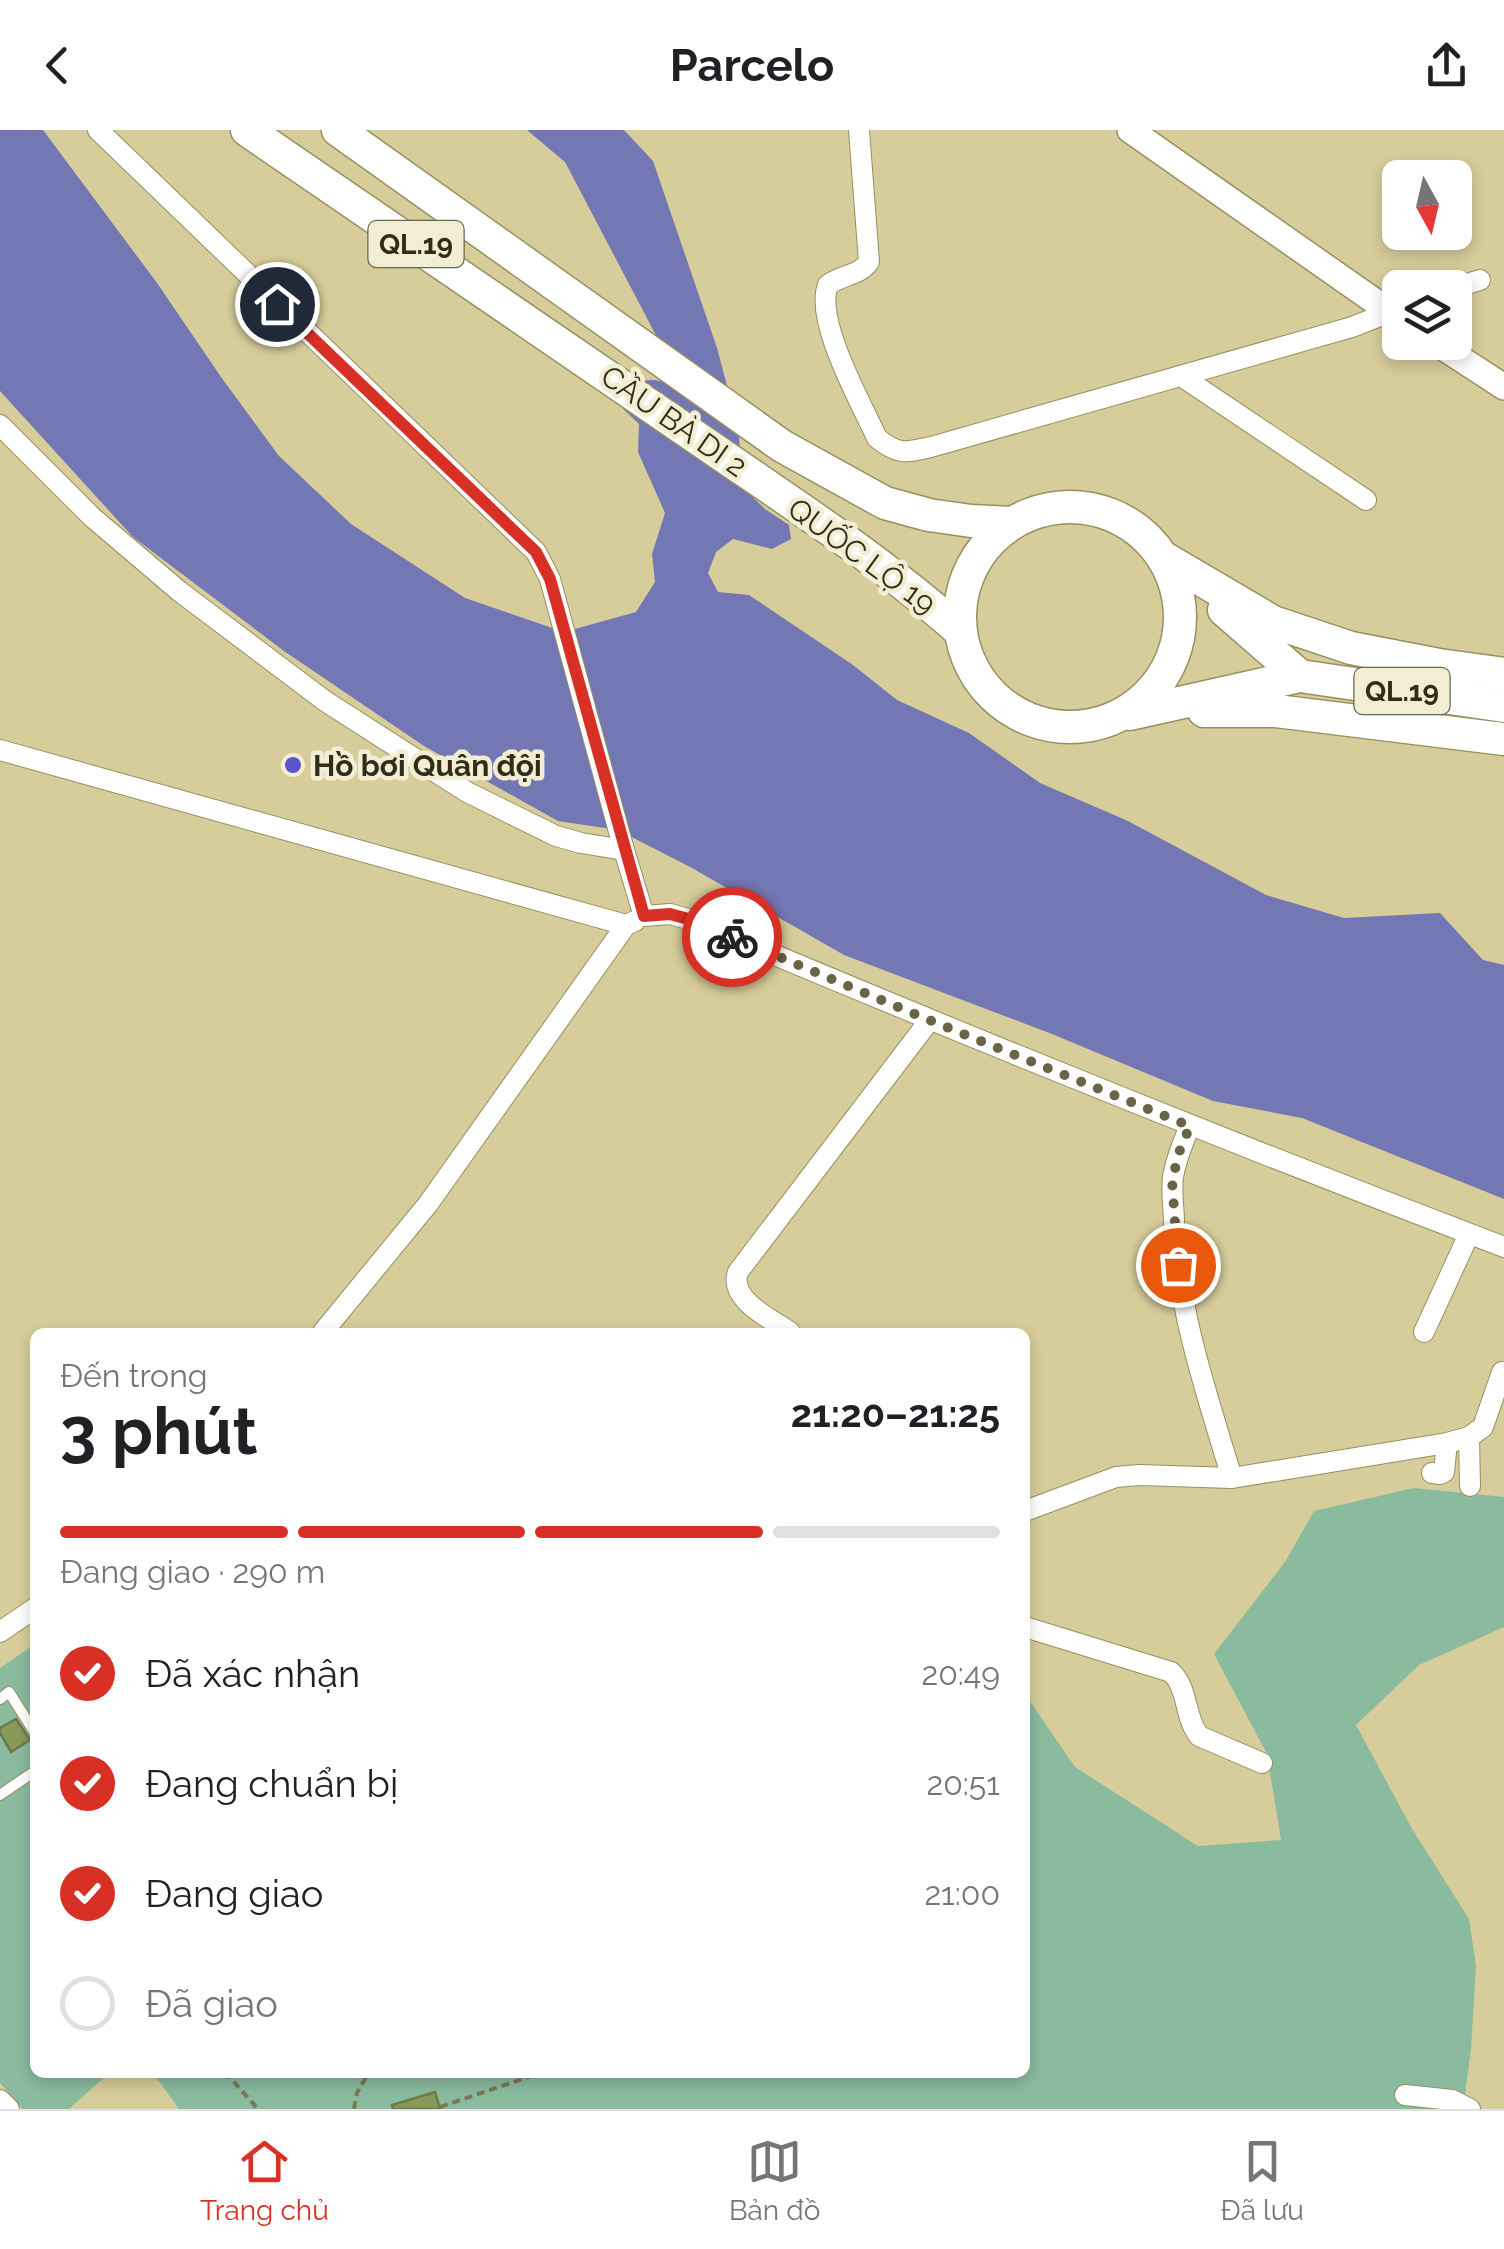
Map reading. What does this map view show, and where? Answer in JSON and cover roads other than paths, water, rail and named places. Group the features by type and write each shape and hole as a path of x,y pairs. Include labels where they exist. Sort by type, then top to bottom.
{"highway":[{"name":"CẦU BÀ DI 2","path":"248,130 764,484"},
{"name":"CẦU BÀ DI 2","path":"338,130 782,446"},
{"name":"QUỐC LỘ 19","path":"782,446 885,502 929,516 1012,522"},
{"name":"QUỐC LỘ 19","path":"764,484 929,603 960,630"},
{"path":"1300,676 1166,560 1143,532 1113,514 1079,506 1044,509 1012,522 987,543 970,569 960,599 960,630 969,664 989,693 1017,714 1050,726 1086,726 1119,716 1276,711 1504,739"},
{"path":"1166,560 1273,622 1351,648 1504,674"},
{"path":"1119,716 1145,699 1164,675 1177,648 1182,618 1178,587 1166,560"},
{"name":"QL.19","path":"1119,716 1300,676 1504,706"}],"street":[{"path":"98,130 536,552 550,579 621,840 635,920 428,1204 326,1328"},
{"path":"859,130 868,262 860,271 828,285 824,304 828,329 877,438 892,450 904,453 931,447 1382,318"},
{"path":"1130,130 1382,304"},
{"path":"1472,282 1480,280"},
{"path":"1462,360 1504,388"},
{"path":"1181,376 1366,500"},
{"path":"0,425 106,530 179,591 325,701 467,792 556,836 581,843 621,840"},
{"path":"0,750 635,920 670,914 692,920 1190,1126 1504,1247"},
{"path":"784,1328 744,1300 736,1289 738,1272 929,1020"},
{"path":"1190,1126 1172,1180 1175,1240 1195,1353 1232,1478"},
{"path":"1424,1332 1469,1234"},
{"path":"1030,1509 1116,1477 1232,1478 1469,1437 1483,1427 1502,1372"},
{"path":"1469,1437 1470,1486"},
{"path":"1432,1473 1444,1472 1447,1443"},
{"path":"0,1632 30,1611"},
{"path":"1030,1629 1170,1672 1178,1679 1192,1727 1199,1736 1262,1764"},
{"path":"1405,2095 1452,2100 1470,2109"},
{"path":"0,2100 9,2109"}],"lane":[{"path":"0,1698 9,1692 30,1725"},
{"path":"0,1794 30,1774"}],"water":[{"path":"0,130 43,130 279,456 351,524 465,598 564,632 636,612 655,582 652,554 665,513 638,452 639,424 612,398 628,381 669,383 669,360 565,162 527,130 624,130 653,161 717,348 739,431 741,486 789,525 791,539 772,549 733,539 716,552 708,573 718,592 749,595 853,665 897,700 969,733 1040,783 1128,821 1266,895 1344,918 1440,913 1483,960 1504,965 1504,1199 1302,1118 1213,1101 1052,1034 844,955 618,830 558,821 424,746 284,651 133,537 0,391"}],"place":[{"name":"Hồ bơi Quân đội","path":"293,765"}]}
